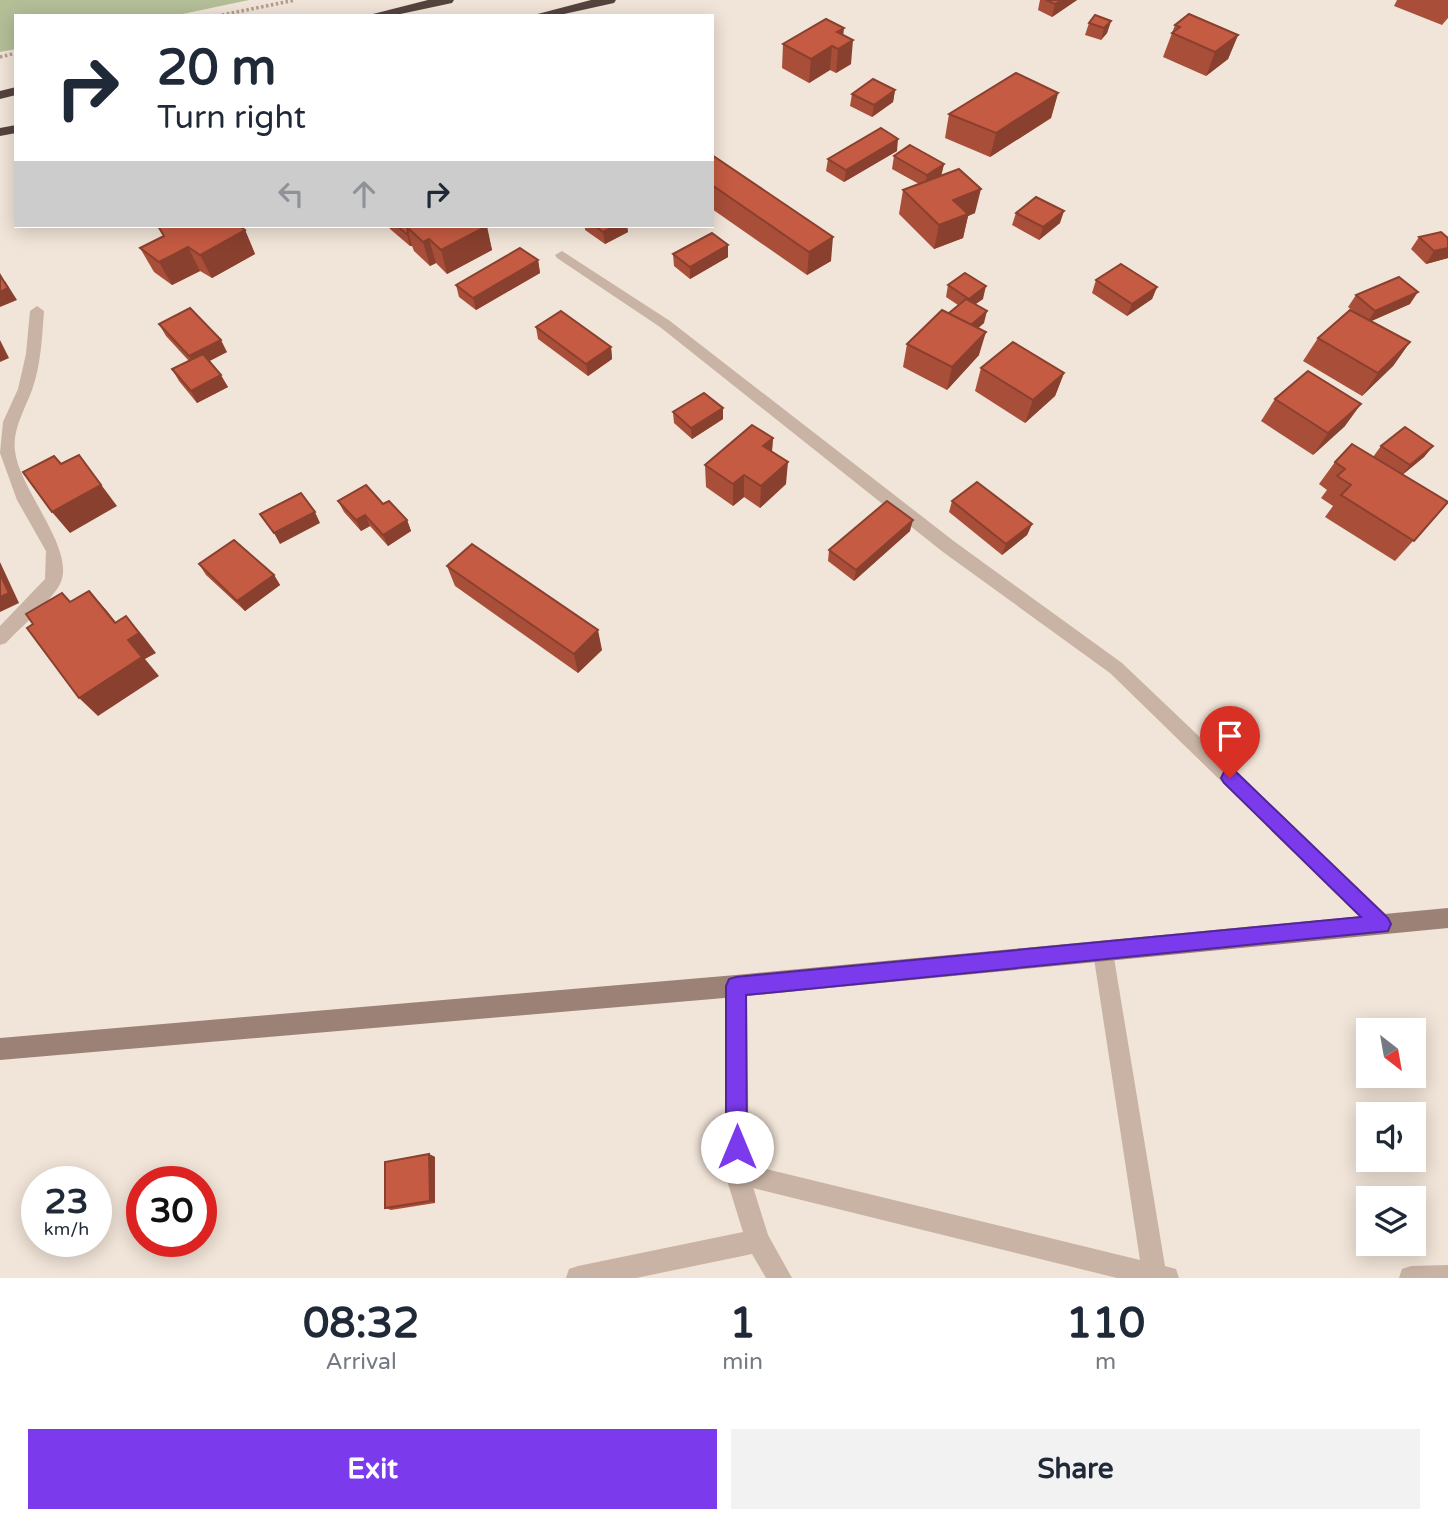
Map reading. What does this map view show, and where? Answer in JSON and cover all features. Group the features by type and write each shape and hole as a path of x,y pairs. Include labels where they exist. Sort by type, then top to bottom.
{"highway":[{"path":"380,14 447,0"},
{"path":"545,14 609,0"}],"street":[{"path":"562,255 665,324 948,547 1116,668 1382,924"},
{"path":"0,638 53,581 54,551 25,500 7,451 11,422 25,389 33,354 37,311"},
{"path":"0,1049 736,986 1448,918"},
{"path":"737,1174 1161,1277 1103,952"},
{"path":"736,986 737,1174 758,1241 780,1278"},
{"path":"578,1278 758,1241"},
{"path":"1411,1278 1448,1277"}],"path":[{"path":"227,14 295,0"}],"green space":[{"path":"0,0 249,0 182,14 14,14 14,49 0,52"}],"building":[{"path":"1046,0 1062,0 1055,4"},
{"path":"1189,14 1238,35 1215,52 1172,33 1180,27 1175,25"},
{"path":"1095,15 1111,21 1104,28 1089,23"},
{"path":"826,19 844,28 837,32 853,40 838,49 832,46 811,59 783,44"},
{"path":"1016,73 1058,93 996,133 949,114"},
{"path":"873,79 895,90 874,105 852,94"},
{"path":"881,128 898,139 846,170 828,159"},
{"path":"910,145 944,164 927,175 894,156"},
{"path":"714,156 833,237 809,252 714,186"},
{"path":"959,169 981,189 953,200 968,214 939,225 903,190"},
{"path":"1036,197 1064,211 1043,227 1016,213"},
{"path":"159,228 245,230 200,255 188,247 159,262 140,248 164,236"},
{"path":"408,228 483,228 441,250 429,239 423,242"},
{"path":"1441,232 1448,238 1448,248 1434,251 1419,237"},
{"path":"712,233 728,245 690,267 673,254"},
{"path":"520,248 538,260 473,298 456,285"},
{"path":"1121,264 1157,287 1132,304 1096,280"},
{"path":"965,273 986,286 969,299 948,285"},
{"path":"0,275 8,288 0,292"},
{"path":"1399,277 1418,292 1375,311 1356,295"},
{"path":"966,299 987,311 971,325 948,314"},
{"path":"190,308 221,340 189,356 159,324"},
{"path":"942,310 986,332 952,367 907,344"},
{"path":"1350,310 1410,342 1378,373 1318,338"},
{"path":"561,311 611,347 586,364 536,327"},
{"path":"1013,342 1064,373 1033,400 981,368"},
{"path":"203,354 221,375 191,391 172,369"},
{"path":"1308,371 1361,404 1328,433 1275,399"},
{"path":"704,393 723,408 691,428 673,412"},
{"path":"752,425 773,438 763,446 788,462 761,486 744,475 733,484 705,465"},
{"path":"1405,427 1433,446 1410,465 1381,446"},
{"path":"1352,444 1448,502 1414,541 1341,495 1351,485 1337,476 1345,469 1335,462"},
{"path":"79,455 101,485 52,512 23,472 54,456 61,464"},
{"path":"977,482 1032,524 1006,544 952,501"},
{"path":"366,485 383,504 389,501 407,520 383,535 365,515 356,520 338,501"},
{"path":"301,493 315,512 274,533 260,514"},
{"path":"887,501 913,520 856,570 829,550"},
{"path":"234,540 274,575 237,601 199,564"},
{"path":"472,544 598,630 574,654 447,566"},
{"path":"0,574 9,593 0,597"},
{"path":"89,591 115,623 126,616 139,633 128,640 142,657 79,698 27,628 33,624 26,614 62,593 70,602"},
{"path":"429,1154 430,1201 385,1208 385,1162"}],"route":[{"path":"737,1147 736,986 1382,924 1230,778"}]}
